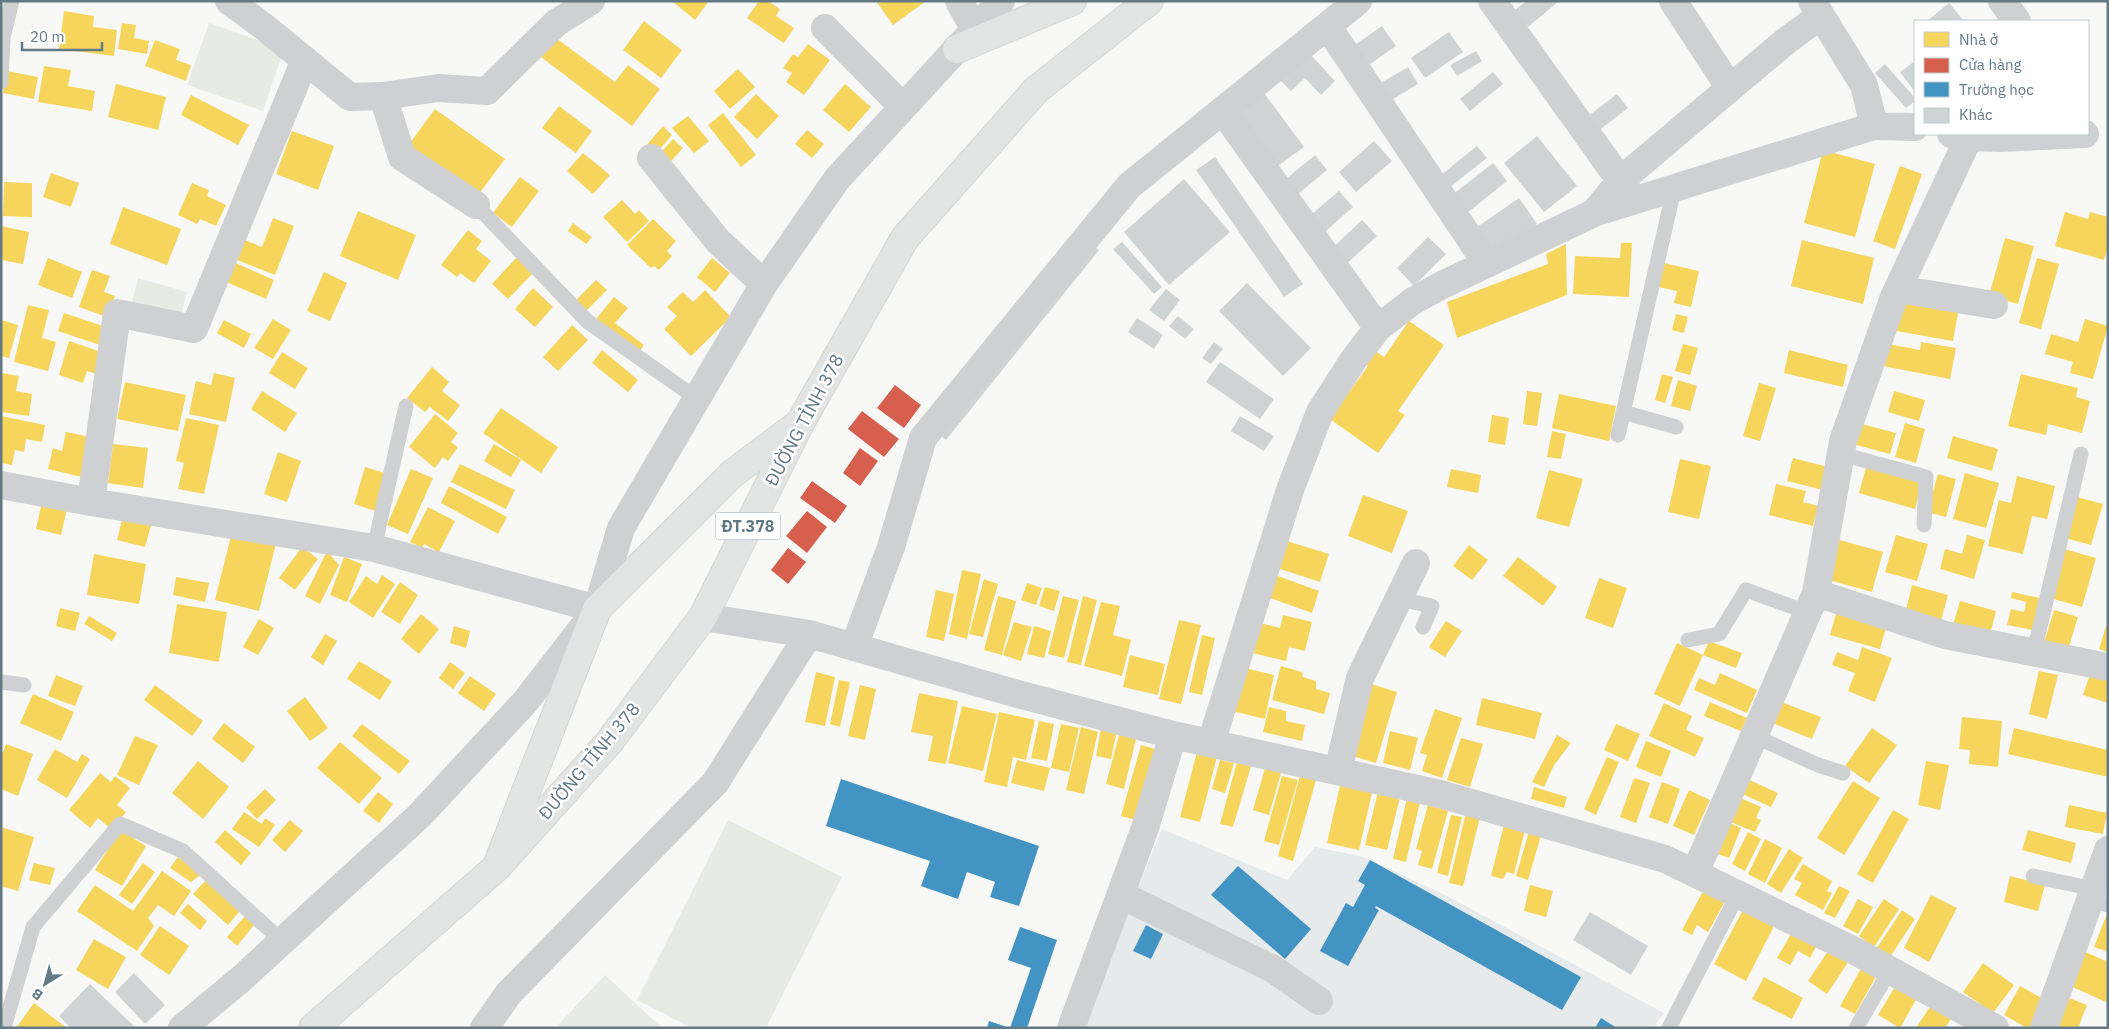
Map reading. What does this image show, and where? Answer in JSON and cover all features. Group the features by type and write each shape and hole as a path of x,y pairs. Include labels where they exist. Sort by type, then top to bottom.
{"main road":[{"path":"966,39 1072,1"},
{"name":"ĐƯỜNG TỈNH 378","path":"313,1028 497,867 610,741 703,616 800,423 905,238 1036,90 1149,1"},
{"path":"497,867 598,609 732,474 800,423"}],"street":[{"path":"230,1 350,97 382,96 438,88 487,92 556,23 591,1"},
{"path":"960,1 966,39"},
{"path":"182,1028 420,815 525,702 598,609 621,528 764,284 837,179 1001,1"},
{"path":"854,647 891,547 923,438 1129,186 1358,1"},
{"path":"1492,1 1628,191"},
{"path":"1673,1 1730,88"},
{"path":"2002,1 2016,20"},
{"path":"2018,20 2028,1"},
{"path":"1211,743 1290,490 1320,412 1354,358 1378,328 1413,301 1442,285 1594,213 1628,191 1730,88 1786,41 1816,8 1864,85 1874,126"},
{"path":"1328,27 1487,264"},
{"path":"825,28 903,107"},
{"path":"91,502 117,313 194,329 305,60"},
{"path":"382,96 402,157 476,204"},
{"path":"1223,111 1378,328"},
{"path":"1628,191 1674,189 1874,126 1914,127"},
{"path":"2089,134 2108,133"},
{"path":"1695,873 1812,602 1840,454 1898,289 1963,135 2000,138 2064,135"},
{"path":"651,158 718,241 764,284"},
{"path":"1898,289 1994,305"},
{"path":"1,485 91,502 374,548 598,609"},
{"path":"1338,771 1360,678 1416,563"},
{"path":"1812,602 1945,635 2108,667"},
{"path":"703,616 809,634 1014,693 1172,735 1449,796 1665,858 1890,970 1995,1028"},
{"path":"484,1028 509,993 715,783 809,634"},
{"path":"1071,1028 1145,828 1172,735"},
{"path":"2044,1028 2097,898 2108,850"},
{"path":"1120,895 1273,969 1319,1001"}],"lane":[{"path":"1,82 2,38 12,1"},
{"path":"1618,435 1674,189"},
{"path":"476,204 587,321 696,398"},
{"path":"374,548 406,406"},
{"path":"1623,412 1676,427"},
{"path":"1840,454 1926,477 1924,525"},
{"path":"2034,652 2081,454"},
{"path":"1688,640 1719,634 1746,590 1812,602"},
{"path":"1399,599 1432,606 1424,627"},
{"path":"1,682 24,685"},
{"path":"1754,736 1818,765 1843,773"},
{"path":"4,1028 33,927 120,824 183,851 282,940"},
{"path":"2033,876 2097,898"},
{"path":"1669,1028 1738,894"},
{"path":"1856,1028 1890,970"}],"shaded area":[{"path":"209,23 284,49 263,111 187,85"},
{"path":"138,278 187,292 180,320 131,306"},
{"path":"728,820 842,877 766,1028 692,1028 637,1000"},
{"path":"1162,829 1287,880 1315,847 1364,857 1449,897 1664,1013 1653,1028 1080,1028"},
{"path":"605,975 662,1028 555,1028"}],"building: Nhà ở":[{"path":"672,1 709,1 695,20"},
{"path":"759,1 768,1 780,9 776,16 794,28 784,43 747,18"},
{"path":"876,1 926,1 893,25"},
{"path":"64,11 94,16 93,27 117,30 114,56 59,49"},
{"path":"644,21 682,50 661,78 623,50"},
{"path":"122,23 136,25 134,38 149,41 147,54 118,49"},
{"path":"556,38 615,82 628,65 660,89 632,126 541,57"},
{"path":"155,40 180,49 176,60 191,65 186,81 145,66"},
{"path":"808,44 830,60 804,95 786,82 792,73 783,68 793,54 798,57"},
{"path":"44,66 71,70 68,86 95,91 92,111 38,102"},
{"path":"738,69 755,87 730,109 714,91"},
{"path":"7,71 38,77 34,99 3,93"},
{"path":"116,84 166,97 158,130 108,117"},
{"path":"845,84 871,107 849,132 823,110"},
{"path":"756,94 779,116 757,139 734,117"},
{"path":"191,95 249,125 238,145 181,115"},
{"path":"559,106 592,131 576,153 542,128"},
{"path":"435,109 505,159 476,198 407,147"},
{"path":"723,113 756,155 741,167 708,125"},
{"path":"688,116 709,141 694,153 672,128"},
{"path":"663,126 672,135 655,155 645,147"},
{"path":"807,130 824,144 812,158 795,144"},
{"path":"292,131 334,146 318,190 276,174"},
{"path":"673,139 683,148 665,168 655,159"},
{"path":"1823,150 1875,164 1855,237 1804,223"},
{"path":"583,153 610,175 593,194 567,171"},
{"path":"1900,166 1922,174 1895,249 1873,241"},
{"path":"51,173 79,183 71,207 43,197"},
{"path":"520,177 539,191 512,227 493,213"},
{"path":"4,182 32,183 32,217 3,216"},
{"path":"192,183 209,190 207,196 226,205 216,226 200,219 197,224 178,215"},
{"path":"622,200 635,214 639,210 649,221 627,242 603,217"},
{"path":"123,207 181,229 167,265 110,244"},
{"path":"358,211 416,235 398,280 340,256"},
{"path":"2065,212 2088,219 2090,212 2108,217 2108,246 2104,260 2055,246"},
{"path":"273,218 294,226 275,275 232,258 240,238 262,247"},
{"path":"653,219 676,241 667,251 672,256 659,270 654,266 651,268 627,245"},
{"path":"573,223 592,237 586,244 568,231"},
{"path":"1,226 29,232 23,264 1,260"},
{"path":"468,230 482,241 476,249 491,261 474,283 460,273 457,277 441,265"},
{"path":"2005,238 2034,246 2018,304 1989,296"},
{"path":"1802,240 1874,258 1863,304 1791,286"},
{"path":"1621,243 1632,243 1629,297 1573,294 1575,256 1620,258"},
{"path":"1566,244 1567,295 1457,338 1447,302 1548,264 1546,254"},
{"path":"518,256 534,272 508,299 492,284"},
{"path":"48,258 82,272 72,298 38,285"},
{"path":"712,258 730,273 715,292 697,277"},
{"path":"2037,258 2059,264 2041,329 2019,323"},
{"path":"231,261 274,280 266,299 222,280"},
{"path":"1664,263 1699,271 1691,307 1674,303 1677,291 1658,287"},
{"path":"92,270 110,276 104,292 115,296 107,317 79,307"},
{"path":"324,272 347,283 330,321 307,311"},
{"path":"596,280 607,290 586,311 575,301"},
{"path":"533,288 553,307 535,327 515,309"},
{"path":"705,290 731,317 691,356 664,329 677,316 667,307 683,292 693,302"},
{"path":"614,297 628,308 615,323 644,345 636,356 593,323"},
{"path":"1902,297 1959,307 1953,341 1896,331"},
{"path":"28,305 49,310 42,338 56,342 48,371 14,362"},
{"path":"64,313 109,328 103,346 58,331"},
{"path":"1676,314 1688,317 1684,333 1672,330"},
{"path":"273,319 291,330 273,359 254,348"},
{"path":"2085,319 2108,326 2093,379 2070,373 2073,362 2045,354 2051,334 2078,342"},
{"path":"1,320 18,325 9,358 1,356"},
{"path":"224,320 251,334 244,348 217,333"},
{"path":"1409,321 1444,345 1398,411 1405,415 1378,453 1320,412 1347,395 1368,366 1361,362 1371,348 1384,357"},
{"path":"572,325 588,340 558,371 543,357"},
{"path":"69,341 108,354 101,375 87,371 83,383 59,375"},
{"path":"1921,342 1956,348 1950,379 1878,365 1882,343 1920,350"},
{"path":"1683,344 1698,348 1690,375 1675,371"},
{"path":"602,350 638,380 628,392 592,363"},
{"path":"1789,350 1848,365 1843,387 1784,373"},
{"path":"282,352 308,368 295,389 269,373"},
{"path":"432,367 449,382 442,391 460,405 448,421 430,407 425,412 407,398"},
{"path":"1,373 19,376 16,391 32,394 29,416 1,412"},
{"path":"214,373 235,378 226,422 189,414 196,381 211,385"},
{"path":"1662,374 1673,377 1665,403 1655,400"},
{"path":"2021,374 2078,388 2076,397 2090,401 2082,433 2048,424 2046,435 2008,426"},
{"path":"1678,380 1697,386 1690,411 1671,406"},
{"path":"125,382 186,395 178,431 117,419"},
{"path":"1759,383 1776,388 1760,441 1743,436"},
{"path":"262,391 297,413 285,432 251,409"},
{"path":"1527,391 1542,393 1537,426 1523,424"},
{"path":"1894,391 1925,400 1919,421 1888,412"},
{"path":"1559,394 1616,406 1609,441 1552,428"},
{"path":"501,408 558,447 541,473 483,433"},
{"path":"435,414 458,433 451,442 458,447 448,461 443,457 435,468 409,447"},
{"path":"1492,415 1509,418 1505,445 1488,442"},
{"path":"1,416 45,425 42,442 26,439 24,452 15,450 12,465 1,463"},
{"path":"186,418 219,425 204,494 178,489 184,463 176,461"},
{"path":"1858,423 1896,433 1890,454 1853,444"},
{"path":"1905,423 1925,429 1916,463 1895,457"},
{"path":"1552,431 1566,434 1561,459 1547,457"},
{"path":"66,432 91,437 82,477 48,469 53,448 62,451"},
{"path":"1953,436 1998,449 1992,471 1947,458"},
{"path":"113,444 148,448 143,488 108,483"},
{"path":"494,444 521,460 511,477 484,461"},
{"path":"278,452 301,461 287,502 264,494"},
{"path":"1793,458 1828,467 1823,490 1787,481"},
{"path":"1680,459 1711,466 1699,519 1668,512"},
{"path":"460,464 515,490 506,509 451,482"},
{"path":"1867,464 1923,479 1915,509 1859,493"},
{"path":"365,467 388,474 375,511 354,504"},
{"path":"411,469 433,478 408,534 387,525"},
{"path":"1451,469 1481,475 1478,493 1447,487"},
{"path":"1549,470 1583,479 1569,527 1536,518"},
{"path":"1965,473 1999,483 1986,528 1953,519"},
{"path":"1938,474 1956,479 1946,517 1927,512"},
{"path":"2017,476 2055,486 2047,519 2032,516 2023,554 1988,546 1999,500 2011,503"},
{"path":"1776,484 1806,491 1803,502 1818,506 1813,526 1769,515"},
{"path":"449,486 507,517 498,534 441,503"},
{"path":"1363,495 1408,511 1392,553 1348,536"},
{"path":"2077,497 2103,504 2091,545 2065,538"},
{"path":"43,498 68,504 61,535 36,529"},
{"path":"428,507 455,521 439,552 424,544 422,548 410,542"},
{"path":"123,516 153,518 145,547 117,540"},
{"path":"232,532 276,544 259,611 215,600"},
{"path":"1896,535 1928,544 1917,581 1885,572"},
{"path":"1967,535 1985,540 1974,579 1940,569 1945,549 1962,554"},
{"path":"1280,539 1329,554 1320,582 1271,566"},
{"path":"1836,539 1883,552 1872,592 1825,579"},
{"path":"1469,545 1488,560 1472,580 1453,566"},
{"path":"302,547 318,559 295,590 279,578"},
{"path":"2064,549 2096,558 2082,607 2050,598"},
{"path":"327,551 339,565 320,604 305,596"},
{"path":"94,554 146,564 139,604 87,595"},
{"path":"344,557 362,564 347,602 330,595"},
{"path":"1518,557 1557,587 1543,606 1503,576"},
{"path":"962,570 981,574 967,639 949,634"},
{"path":"1270,573 1319,591 1312,613 1262,595"},
{"path":"382,575 395,584 373,618 349,602 366,576 377,584"},
{"path":"176,577 209,583 205,602 173,595"},
{"path":"1599,578 1627,588 1613,628 1585,618"},
{"path":"984,579 998,584 983,637 969,634"},
{"path":"400,582 418,595 400,624 381,612"},
{"path":"1027,583 1042,588 1036,605 1021,600"},
{"path":"1912,585 1948,595 1940,624 1905,614"},
{"path":"1045,587 1060,591 1054,611 1039,606"},
{"path":"936,590 954,594 944,641 926,637"},
{"path":"2012,592 2040,598 2033,630 2007,625 2011,609 2024,612 2026,602 2011,598"},
{"path":"998,596 1016,601 1002,655 984,650"},
{"path":"1063,596 1079,600 1064,658 1048,654"},
{"path":"1083,596 1097,600 1081,665 1067,662"},
{"path":"1960,601 1996,611 1990,635 1953,625"},
{"path":"1101,602 1120,606 1113,635 1131,640 1122,676 1084,666"},
{"path":"177,604 227,612 219,662 169,653"},
{"path":"1838,607 1888,621 1880,649 1830,635"},
{"path":"60,608 80,613 75,631 56,626"},
{"path":"2054,610 2078,617 2068,650 2044,643"},
{"path":"421,614 439,629 419,654 401,639"},
{"path":"1283,615 1312,622 1305,651 1289,647 1286,661 1244,651 1252,621 1280,628"},
{"path":"89,616 117,633 112,641 84,624"},
{"path":"259,619 274,628 258,655 243,647"},
{"path":"1179,620 1201,625 1181,704 1159,699"},
{"path":"1446,621 1462,631 1445,657 1429,647"},
{"path":"1014,622 1032,627 1021,661 1003,655"},
{"path":"454,626 470,631 466,648 450,643"},
{"path":"1034,626 1051,631 1044,658 1027,654"},
{"path":"2106,626 2108,627 2108,652 2099,649"},
{"path":"325,634 337,641 323,665 311,657"},
{"path":"1202,635 1215,638 1202,695 1189,692"},
{"path":"1709,641 1742,653 1736,668 1703,655"},
{"path":"1677,643 1703,655 1680,706 1654,694"},
{"path":"1862,647 1892,658 1875,702 1848,691 1855,673 1832,665 1837,652 1858,660"},
{"path":"1130,655 1165,664 1158,695 1123,687"},
{"path":"359,661 392,681 380,700 347,679"},
{"path":"450,662 465,673 453,689 439,678"},
{"path":"1237,666 1274,675 1265,719 1228,710"},
{"path":"1281,666 1302,672 1303,677 1316,681 1316,689 1330,693 1324,714 1272,700"},
{"path":"2092,668 2108,673 2108,703 2083,695"},
{"path":"2039,671 2058,675 2047,719 2029,714"},
{"path":"816,672 835,677 825,726 805,722"},
{"path":"1720,673 1757,690 1747,713 1694,690 1699,678 1715,685"},
{"path":"56,675 83,686 75,706 48,696"},
{"path":"470,676 496,694 484,711 458,693"},
{"path":"839,680 850,682 840,727 830,724"},
{"path":"1368,683 1397,692 1376,763 1346,754"},
{"path":"155,685 203,721 192,736 144,700"},
{"path":"860,685 876,689 865,740 848,736"},
{"path":"919,693 958,701 946,764 928,761 933,736 911,732"},
{"path":"33,694 74,712 61,741 20,723"},
{"path":"305,697 328,728 310,741 287,711"},
{"path":"1482,698 1542,713 1535,739 1476,725"},
{"path":"1778,701 1821,717 1812,739 1770,722"},
{"path":"1710,702 1747,718 1741,731 1704,716"},
{"path":"1664,703 1692,716 1686,730 1704,738 1695,757 1649,736"},
{"path":"962,706 997,714 983,771 948,763"},
{"path":"1269,707 1286,711 1286,721 1305,725 1302,741 1263,732"},
{"path":"1435,709 1462,718 1442,778 1422,771 1427,755 1420,753"},
{"path":"999,712 1035,720 1026,760 1013,757 1007,787 984,782"},
{"path":"1962,717 2002,721 1998,767 1969,764 1970,750 1959,749"},
{"path":"1039,721 1054,724 1047,761 1031,758"},
{"path":"224,723 255,747 243,763 212,739"},
{"path":"1102,723 1118,726 1111,759 1096,756"},
{"path":"362,724 410,761 399,774 352,736"},
{"path":"1061,724 1079,728 1069,772 1051,768"},
{"path":"1616,724 1640,734 1628,761 1604,750"},
{"path":"1081,727 1098,732 1084,794 1066,790"},
{"path":"1872,728 1897,745 1869,783 1845,766"},
{"path":"2014,728 2108,750 2108,777 2008,754"},
{"path":"1390,731 1418,738 1410,770 1383,763"},
{"path":"1119,735 1136,739 1124,789 1106,784"},
{"path":"1557,735 1571,743 1554,765 1544,787 1532,782"},
{"path":"135,736 158,745 139,785 117,775"},
{"path":"1461,738 1483,744 1470,787 1447,780"},
{"path":"1646,741 1671,751 1661,777 1636,767"},
{"path":"340,742 382,778 359,804 317,768"},
{"path":"6,744 33,754 18,796 1,789 1,751 3,752"},
{"path":"1141,745 1159,750 1140,821 1121,816"},
{"path":"55,749 77,762 82,754 90,759 67,798 37,780"},
{"path":"1197,752 1217,757 1200,822 1180,817"},
{"path":"1607,757 1619,762 1596,815 1584,809"},
{"path":"1017,760 1050,768 1044,791 1011,783"},
{"path":"1220,760 1234,763 1225,793 1212,789"},
{"path":"198,761 229,787 203,819 172,793"},
{"path":"1926,761 1949,765 1940,810 1918,805"},
{"path":"1237,762 1251,766 1233,827 1220,824"},
{"path":"1265,768 1281,773 1269,815 1253,810"},
{"path":"100,773 111,782 115,776 130,788 117,805 126,812 111,829 98,818 90,828 69,810"},
{"path":"1282,776 1298,780 1279,845 1264,841"},
{"path":"1300,776 1316,780 1293,861 1278,856"},
{"path":"1743,777 1778,793 1771,807 1736,791"},
{"path":"1634,778 1650,783 1636,823 1620,817"},
{"path":"1341,781 1373,788 1359,850 1327,843"},
{"path":"1853,781 1880,798 1844,855 1817,838"},
{"path":"1662,782 1680,789 1668,824 1649,817"},
{"path":"1534,787 1567,797 1564,808 1531,799"},
{"path":"265,789 276,800 257,819 246,807"},
{"path":"1689,790 1710,800 1694,835 1673,826"},
{"path":"378,792 393,804 379,823 363,811"},
{"path":"1378,792 1400,797 1387,850 1365,845"},
{"path":"1738,797 1761,807 1756,818 1761,820 1755,832 1728,821"},
{"path":"1407,798 1420,802 1406,862 1393,859"},
{"path":"1428,805 1448,811 1432,869 1418,865 1422,851 1416,849"},
{"path":"2069,805 2107,813 2103,834 2065,827"},
{"path":"1893,810 1909,819 1873,883 1857,874"},
{"path":"244,812 262,824 265,818 275,825 259,847 232,829"},
{"path":"1466,813 1480,817 1463,886 1449,883"},
{"path":"1451,815 1462,817 1448,876 1437,873"},
{"path":"290,820 303,831 285,852 272,840"},
{"path":"1727,822 1741,828 1729,858 1715,853"},
{"path":"1504,825 1525,830 1514,874 1507,872 1503,879 1491,876"},
{"path":"1,827 34,837 18,891 1,886"},
{"path":"1530,828 1542,832 1528,880 1516,876"},
{"path":"120,830 146,846 122,886 95,870"},
{"path":"225,830 251,853 241,865 215,842"},
{"path":"2028,830 2076,843 2071,863 2022,850"},
{"path":"1748,832 1761,839 1745,871 1732,864"},
{"path":"1765,839 1782,848 1765,883 1748,874"},
{"path":"1789,849 1803,858 1781,893 1767,884"},
{"path":"178,857 202,874 191,882 170,868"},
{"path":"34,863 55,868 50,885 29,880"},
{"path":"143,863 155,872 132,904 119,895"},
{"path":"1803,864 1832,881 1827,891 1832,893 1823,910 1795,895 1802,883 1794,879"},
{"path":"162,871 191,891 174,916 158,905 148,918 154,926 137,951 77,911 95,885 133,911"},
{"path":"2010,876 2045,885 2038,911 2004,902"},
{"path":"205,881 240,911 228,925 193,894"},
{"path":"1707,884 1728,896 1708,932 1697,925 1692,935 1682,930"},
{"path":"1530,885 1553,891 1546,917 1524,911"},
{"path":"1839,886 1850,891 1835,918 1824,913"},
{"path":"1931,895 1957,908 1929,962 1904,948"},
{"path":"1858,899 1873,907 1858,934 1843,926"},
{"path":"1884,899 1899,909 1874,947 1859,936"},
{"path":"188,904 207,921 200,930 180,913"},
{"path":"1743,910 1774,926 1746,981 1714,964"},
{"path":"1902,910 1915,919 1890,957 1877,948"},
{"path":"2108,911 2108,952 2094,947"},
{"path":"245,916 254,925 237,946 227,937"},
{"path":"160,926 189,946 169,975 140,955"},
{"path":"1795,927 1819,941 1810,958 1798,951 1790,965 1777,958"},
{"path":"94,939 126,957 108,989 76,970"},
{"path":"1832,945 1851,958 1827,994 1808,981"},
{"path":"2081,950 2108,962 2108,1003 2066,984"},
{"path":"1983,963 2014,985 1993,1013 1963,992"},
{"path":"1863,965 1878,973 1855,1014 1840,1006"},
{"path":"1764,977 1803,998 1792,1019 1752,999"},
{"path":"1896,985 1917,998 1900,1028 1878,1015"},
{"path":"2020,986 2047,1001 2032,1028 2027,1028 2004,1015"},
{"path":"2064,996 2087,1005 2078,1028 2052,1028"},
{"path":"1933,1002 1953,1016 1945,1028 1916,1028"},
{"path":"34,1003 67,1028 16,1028"}],"building: Cửa hàng":[{"path":"895,385 921,405 904,428 877,408"},
{"path":"862,411 899,439 884,457 848,429"},
{"path":"860,448 878,461 860,486 843,473"},
{"path":"812,481 847,506 835,523 800,498"},
{"path":"807,511 827,527 807,553 786,536"},
{"path":"788,548 806,562 788,584 771,570"}],"building: Trường học":[{"path":"841,779 1039,846 1019,906 990,897 995,882 967,872 958,899 921,886 930,861 826,826"},
{"path":"1370,860 1581,977 1562,1010 1376,906 1375,908 1379,910 1348,966 1320,951 1346,903 1353,907 1365,885 1358,881"},
{"path":"1238,866 1311,929 1285,959 1211,895"},
{"path":"1146,925 1163,934 1151,959 1133,951"},
{"path":"1020,927 1057,940 1027,1028 1010,1028 1031,968 1008,960"},
{"path":"1601,1018 1617,1028 1595,1028"},
{"path":"989,1021 1007,1027 1007,1028 987,1028"}],"building: Khác":[{"path":"1526,1 1558,2 1528,27 1514,11"},
{"path":"1949,3 1963,20 1928,20"},
{"path":"1382,26 1396,46 1363,69 1349,49"},
{"path":"1449,32 1463,52 1425,78 1411,58"},
{"path":"1476,51 1482,61 1457,76 1450,65"},
{"path":"1309,53 1335,81 1321,95 1305,78 1291,91 1280,80"},
{"path":"1914,62 1914,91 1900,72"},
{"path":"1885,64 1914,97 1914,102 1906,108 1875,73"},
{"path":"1408,67 1418,84 1385,104 1374,87"},
{"path":"1493,72 1503,84 1470,111 1460,99"},
{"path":"1264,93 1304,147 1275,168 1235,114"},
{"path":"1617,94 1628,108 1594,134 1583,120"},
{"path":"1537,136 1577,186 1544,212 1504,163"},
{"path":"1374,141 1392,161 1356,192 1339,172"},
{"path":"1477,146 1487,158 1450,187 1441,175"},
{"path":"1315,155 1327,170 1292,199 1280,184"},
{"path":"1215,157 1303,284 1284,297 1196,170"},
{"path":"1493,163 1507,181 1466,214 1451,196"},
{"path":"1184,179 1230,232 1169,285 1124,232"},
{"path":"1339,191 1353,207 1319,237 1305,220"},
{"path":"1519,198 1537,224 1495,253 1477,227"},
{"path":"1362,220 1377,236 1342,268 1328,252"},
{"path":"1428,237 1446,254 1414,286 1397,268"},
{"path":"1087,240 1099,250 946,440 933,430"},
{"path":"1122,242 1162,287 1154,294 1113,249"},
{"path":"1247,283 1311,348 1283,376 1219,311"},
{"path":"1166,289 1180,300 1164,321 1149,310"},
{"path":"1178,316 1194,329 1185,339 1169,326"},
{"path":"1137,318 1163,335 1154,349 1128,332"},
{"path":"1214,342 1223,349 1211,364 1202,358"},
{"path":"1220,362 1274,399 1260,419 1206,382"},
{"path":"1240,416 1274,436 1264,451 1231,431"},
{"path":"1590,912 1648,946 1631,975 1573,940"},
{"path":"134,973 165,1005 145,1024 115,992"},
{"path":"90,984 136,1028 71,1028 59,1016"}]}
